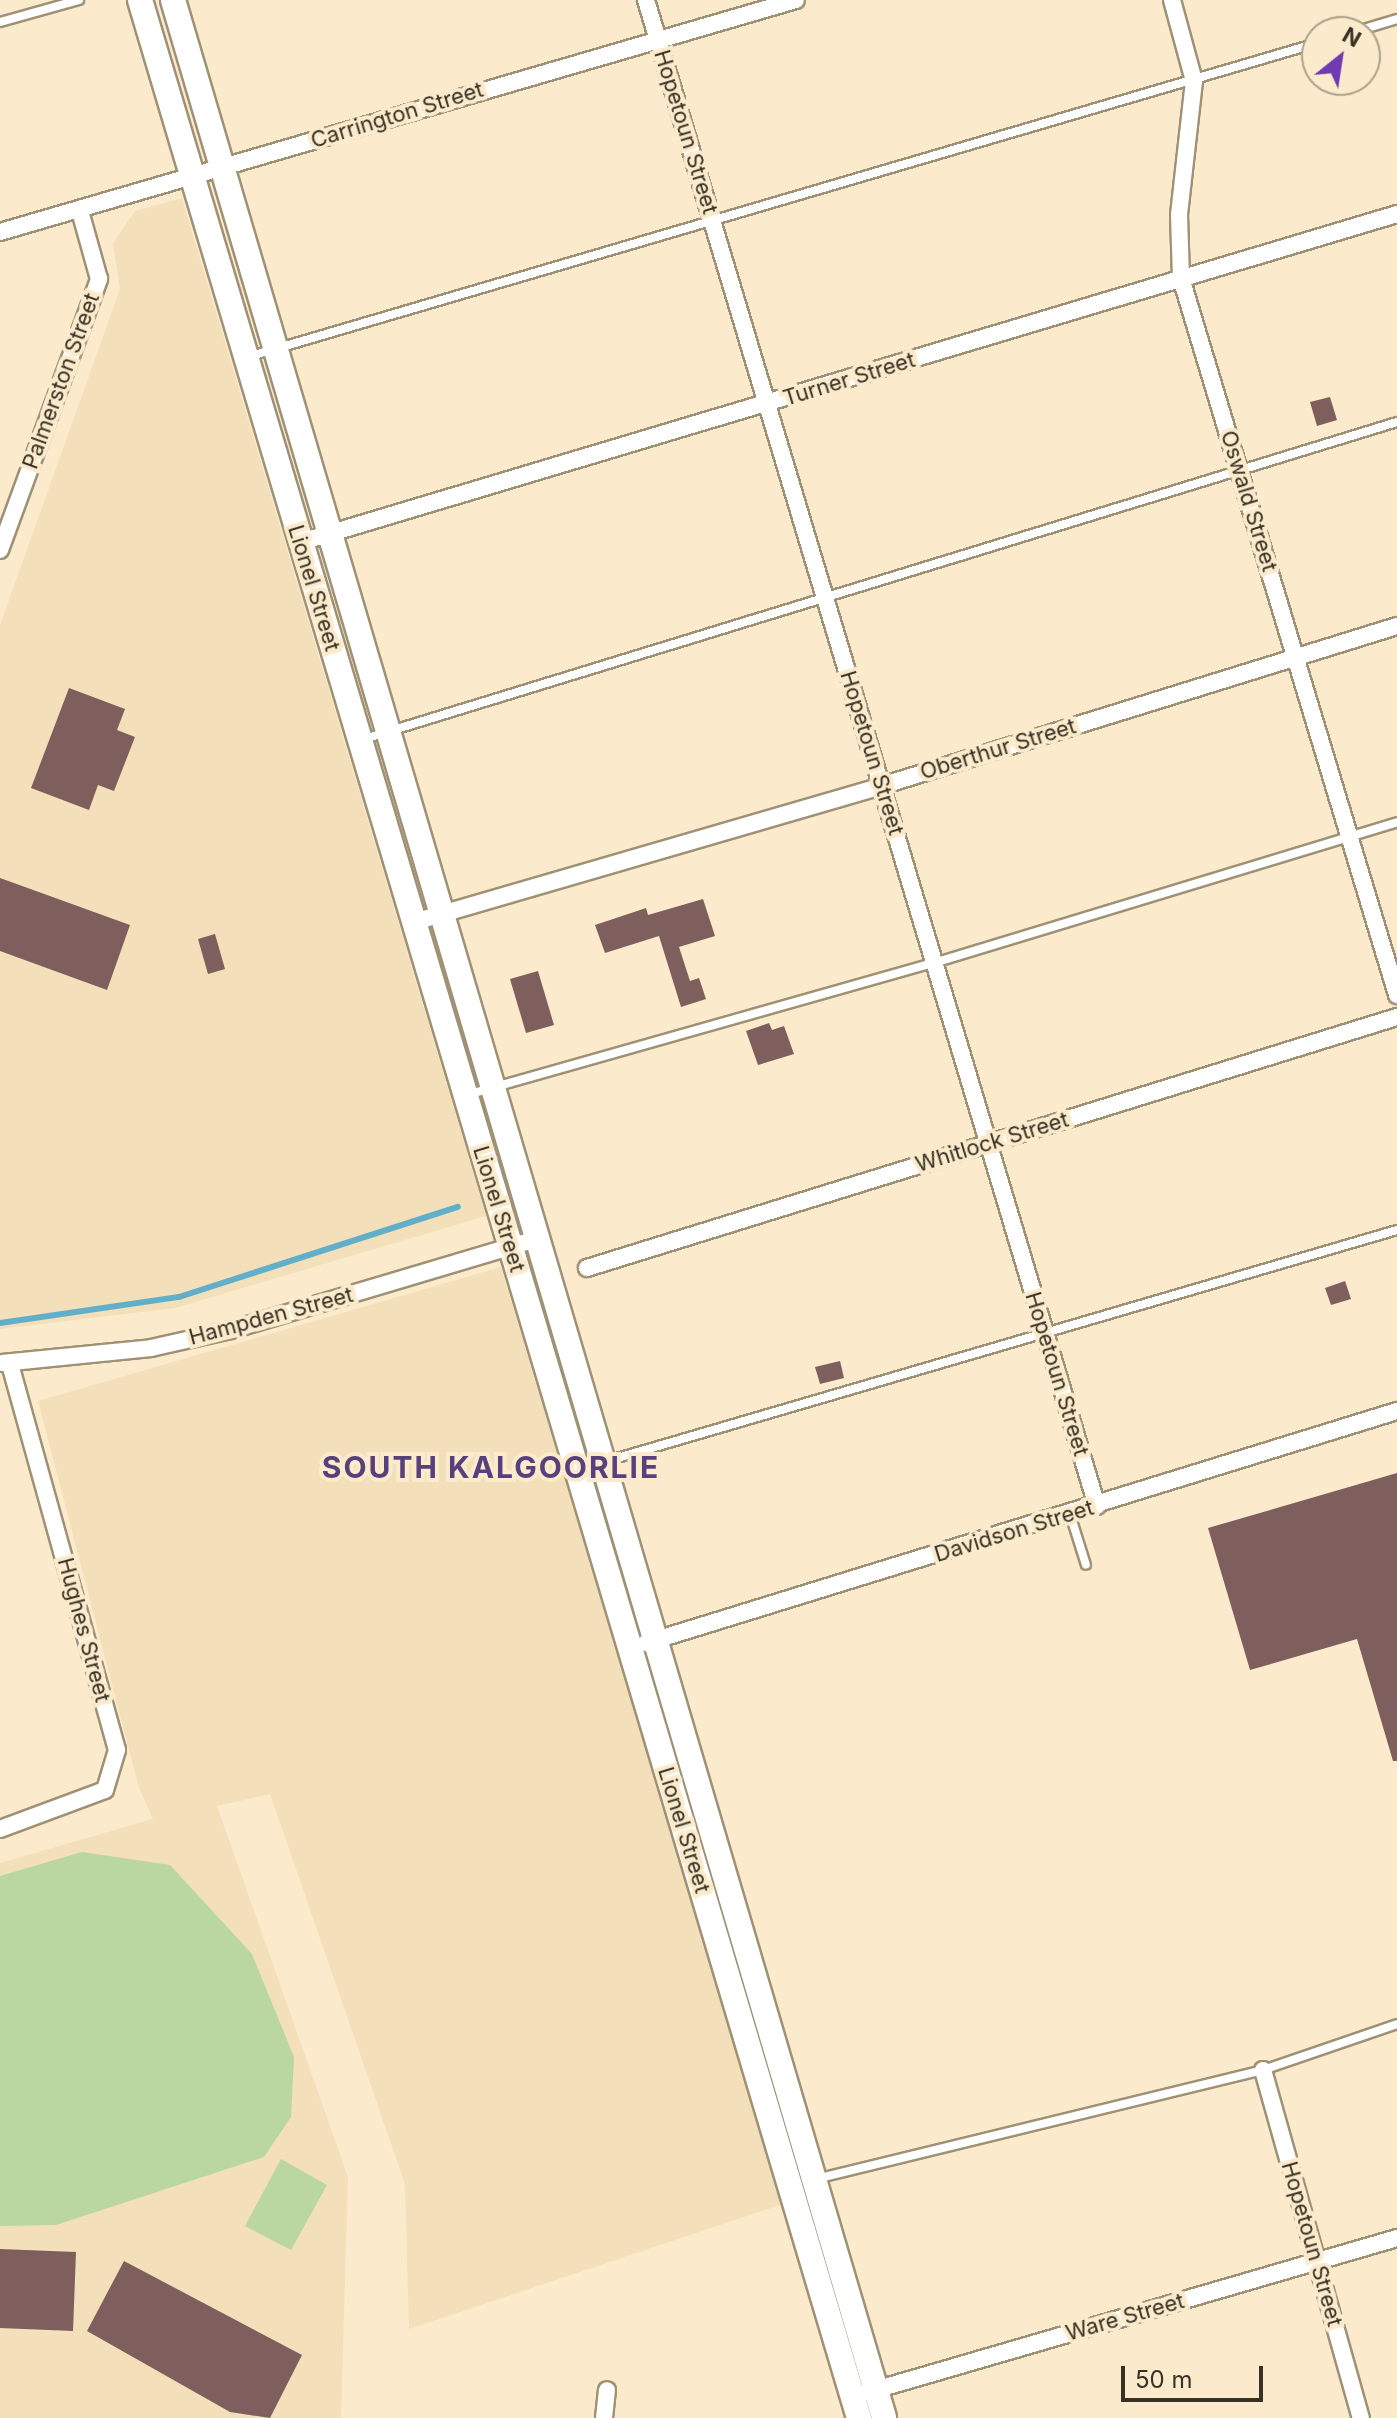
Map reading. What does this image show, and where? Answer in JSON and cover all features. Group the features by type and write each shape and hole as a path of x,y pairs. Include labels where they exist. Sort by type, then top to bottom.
{"street":[{"name":"Lionel Street","path":"140,0 630,1648 862,2401 884,2418"},
{"name":"Lionel Street","path":"173,0 491,1088 815,2179 862,2401"},
{"name":"Hopetoun Street","path":"646,0 1097,1506"},
{"name":"Carrington Street","path":"0,232 80,211 657,37 796,0"},
{"name":"Oswald Street","path":"1172,0 1194,81 1179,215 1181,278 1397,995"},
{"name":"Palmerston Street","path":"0,550 99,279 80,211"},
{"name":"Turner Street","path":"301,542 1397,214"},
{"name":"Oberthur Street","path":"414,922 881,786 1397,626"},
{"name":"Whitlock Street","path":"587,1268 1397,1017"},
{"name":"Hampden Street","path":"5,1363 151,1348 204,1336 536,1239"},
{"name":"Hughes Street","path":"0,1829 105,1790 117,1750 5,1363"},
{"name":"Davidson Street","path":"630,1648 1397,1411"},
{"name":"Hopetoun Street","path":"1263,2070 1361,2418"},
{"name":"Ware Street","path":"862,2401 1397,2238"},
{"path":"604,2418 607,2390"}],"lane":[{"path":"0,22 79,0"},
{"path":"246,358 1301,48"},
{"path":"360,741 824,595 1397,422"},
{"path":"465,1096 934,963 1397,822"},
{"path":"602,1462 1046,1336 1397,1230"},
{"path":"1070,1514 1086,1565"},
{"path":"815,2179 1263,2070 1397,2024"}],"shaded area":[{"path":"182,198 486,1216 175,1308 0,1329 0,625 120,289 113,243 135,211"},
{"path":"501,1267 783,2204 409,2329 405,2184 270,1794 217,1806 348,2177 341,2418 0,2418 0,1863 153,1819 139,1788 38,1401"}],"green space":[{"path":"82,1852 170,1865 252,1954 294,2057 291,2117 264,2157 56,2225 0,2226 0,1876"},
{"path":"281,2159 327,2185 291,2250 245,2226"}],"building":[{"path":"1330,397 1337,420 1317,426 1310,402"},
{"path":"69,688 125,709 117,730 135,737 114,791 98,785 89,810 31,788"},
{"path":"0,878 130,925 107,990 0,951"},
{"path":"703,899 715,936 679,947 690,981 699,978 706,999 681,1007 659,936 605,953 595,925 646,908 648,915"},
{"path":"215,934 225,969 208,974 198,939"},
{"path":"538,971 554,1025 526,1033 510,979"},
{"path":"769,1023 772,1030 784,1026 794,1054 758,1065 746,1031"},
{"path":"1345,1281 1351,1299 1331,1305 1325,1288"},
{"path":"840,1361 844,1378 820,1384 815,1367"},
{"path":"1397,1473 1397,1761 1393,1761 1357,1639 1250,1670 1208,1528"},
{"path":"0,2249 76,2252 73,2331 0,2328"},
{"path":"124,2261 302,2355 270,2418 230,2412 87,2331"}],"waterway":[{"path":"0,1323 179,1297 458,1207"}],"district":[{"name":"SOUTH KALGOORLIE","path":"491,1467"}]}
